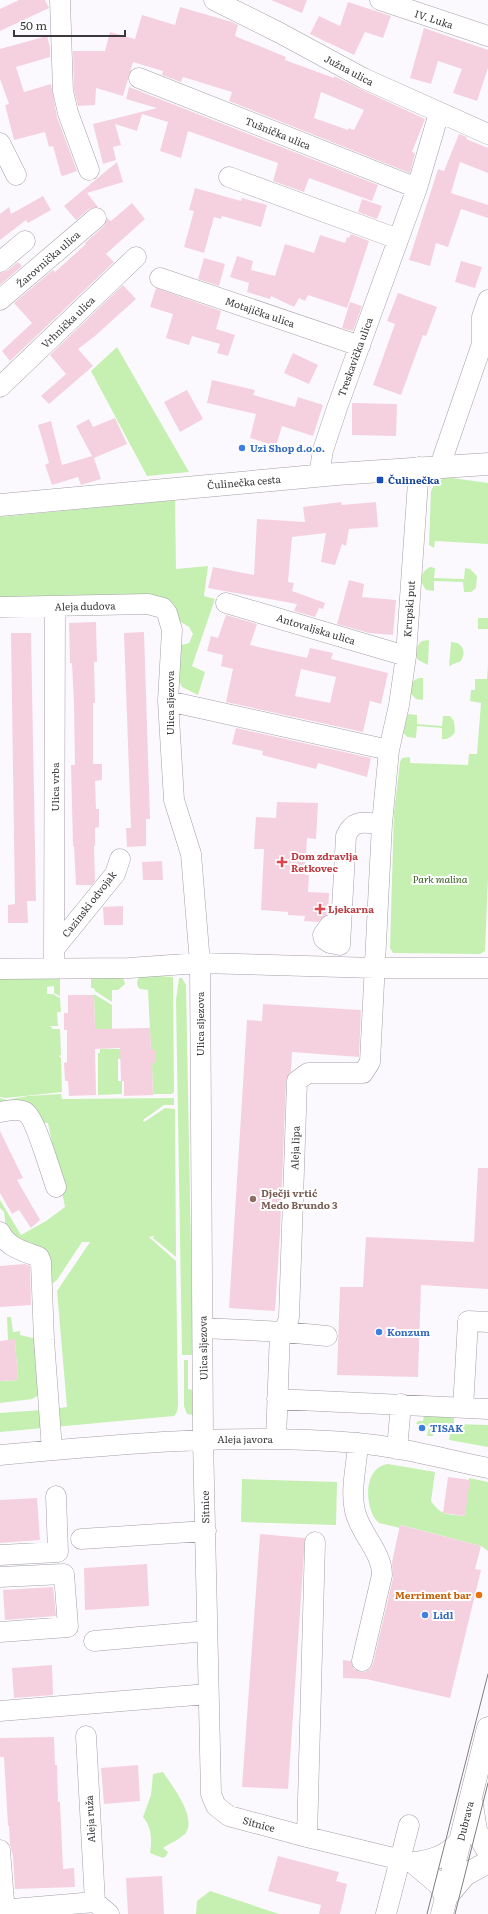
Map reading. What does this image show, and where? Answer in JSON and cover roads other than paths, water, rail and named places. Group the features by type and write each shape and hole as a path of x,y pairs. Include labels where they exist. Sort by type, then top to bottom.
{"main road":[{"name":"Čulinečka cesta","path":"0,505 319,476 442,466 488,464"},
{"name":"Dubrava","path":"444,1906 488,1728"},
{"path":"473,1790 476,1831 488,1851"},
{"path":"407,1861 426,1861 442,1856 455,1847 460,1841"},
{"path":"407,1861 439,1884 444,1906"},
{"path":"444,1906 460,1879 488,1862"}],"street":[{"path":"60,0 63,91 68,113 89,170"},
{"name":"Južna ulica","path":"214,0 280,33 363,78 488,134"},
{"name":"IV. Luka","path":"380,0 488,36"},
{"name":"Tušnička ulica","path":"139,78 417,188"},
{"name":"Treskavička ulica","path":"319,476 323,450 417,188 439,113"},
{"path":"0,143 16,175"},
{"path":"228,177 398,239"},
{"name":"Žarovnička ulica","path":"0,300 96,218"},
{"path":"0,262 25,241"},
{"name":"Vrhnička ulica","path":"0,387 136,258"},
{"name":"Motajička ulica","path":"160,278 360,346"},
{"path":"442,466 443,457 482,344 485,308"},
{"name":"Krupski put","path":"375,968 382,824 389,750 399,705 406,656 419,468"},
{"name":"Antovaljska ulica","path":"226,603 406,656"},
{"name":"Aleja dudova","path":"0,607 148,604 163,608 167,613"},
{"name":"Ulica vrba","path":"54,958 55,606"},
{"name":"Ulica sljezova","path":"167,613 172,630 168,701 174,800 191,854 200,963 204,1439"},
{"path":"168,701 389,750"},
{"path":"340,945 346,836 350,827 357,824 382,824"},
{"name":"Cazinski odvojak","path":"54,958 115,874 120,859"},
{"path":"0,969 54,958 129,968 200,963 375,968 488,968"},
{"name":"Aleja lipa","path":"283,1332 289,1317 297,1081 308,1073 363,1073 370,1062 375,968"},
{"path":"0,1112 17,1110 24,1111 32,1120 56,1187"},
{"path":"0,1232 5,1241 12,1246 39,1257 41,1262 44,1340 52,1450"},
{"path":"463,1408 468,1321 488,1322"},
{"path":"203,1328 327,1336"},
{"path":"276,1439 277,1399 283,1332"},
{"path":"277,1399 488,1409"},
{"path":"397,1449 401,1404"},
{"name":"Aleja javora","path":"0,1455 204,1439 276,1439 358,1443 397,1449 488,1468"},
{"name":"Sitnice","path":"204,1439 211,1794 216,1806 230,1816 307,1837 407,1861"},
{"path":"358,1443 354,1496 355,1510 360,1526 382,1567 382,1575 362,1661"},
{"path":"0,1555 58,1552 56,1496"},
{"path":"81,1539 206,1531"},
{"path":"307,1837 315,1542"},
{"path":"0,1577 64,1574 68,1627 0,1632"},
{"path":"94,1641 207,1631"},
{"path":"0,1711 208,1694"},
{"name":"Aleja ruža","path":"3,1912 102,1908 86,1736"},
{"path":"386,1914 407,1861 409,1825"},
{"path":"0,1850 3,1912"}],"tram line":[{"path":"427,1914 488,1674"},
{"path":"455,1914 488,1783"}],"place":[{"name":"Uzi Shop d.o.o.","path":"242,448"},
{"name":"Čulinečka","path":"380,480"},
{"name":"Dom zdravlja Retkovec","path":"282,862"},
{"name":"Ljekarna","path":"320,909"},
{"name":"Dječji vrtić Medo Brundo 3","path":"253,1199"},
{"name":"Konzum","path":"379,1332"},
{"name":"TISAK","path":"422,1428"},
{"name":"Merriment bar","path":"479,1595"},
{"name":"Lidl","path":"425,1615"}],"park label":[{"name":"Park malina","path":"440,879"}]}
